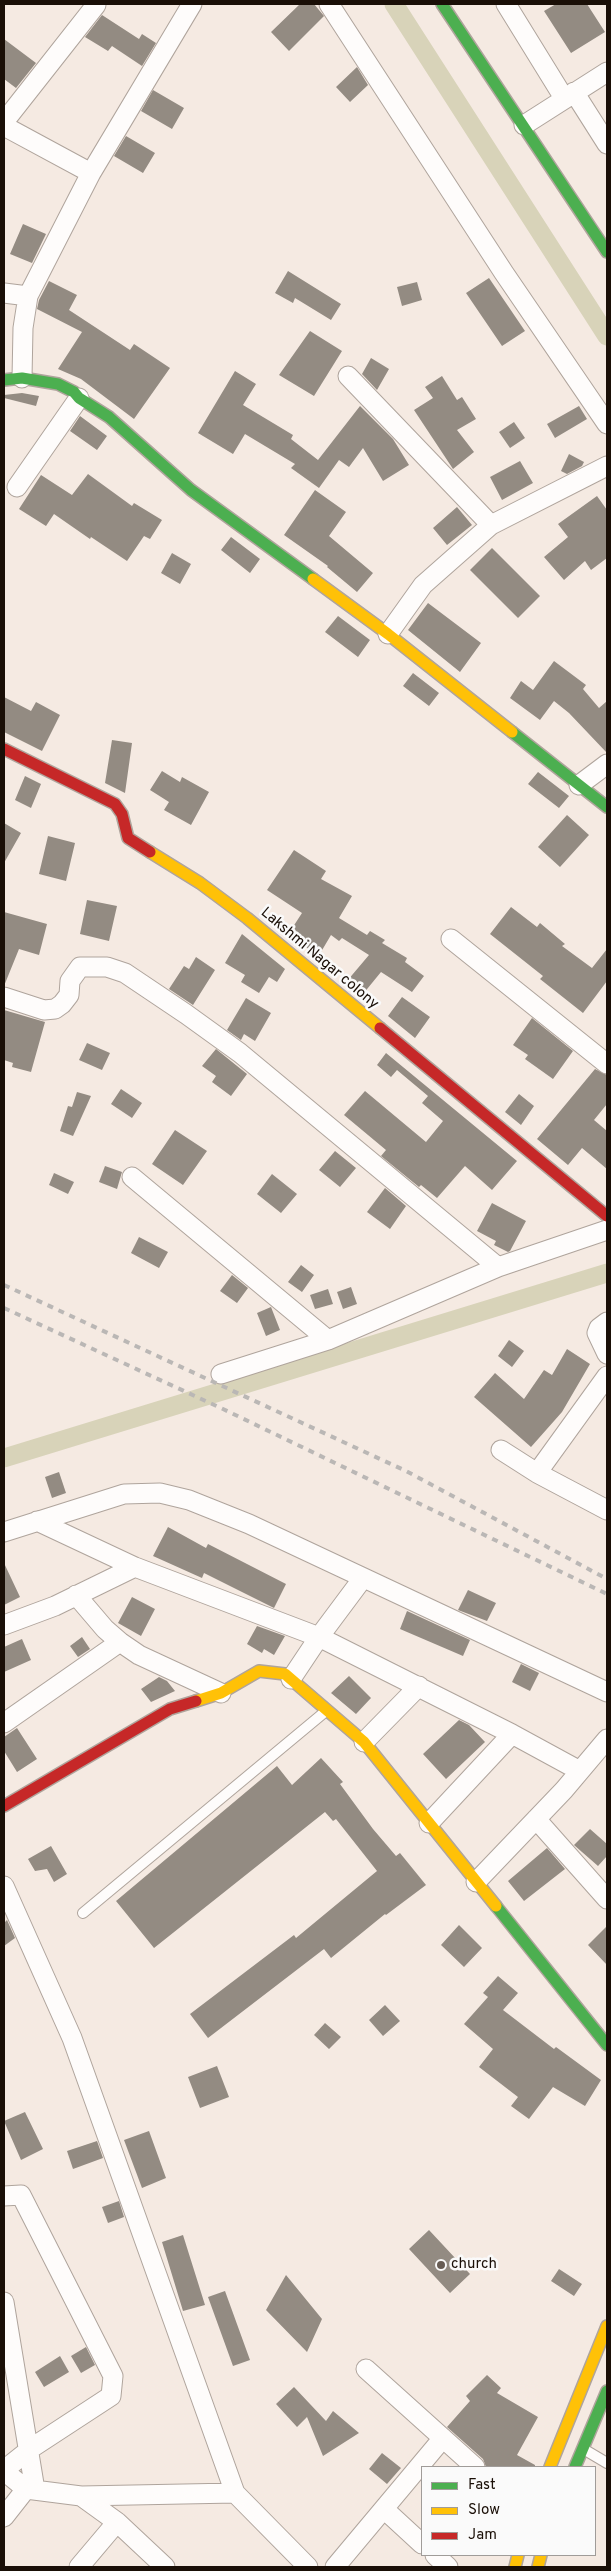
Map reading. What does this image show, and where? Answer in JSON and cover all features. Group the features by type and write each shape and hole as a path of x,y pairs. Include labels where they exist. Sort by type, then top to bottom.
{"main road":[{"path":"442,4 531,120 607,252"},
{"path":"13,379 58,384 74,392 109,417 191,490 388,634 607,807"},
{"name":"Lakshmi Nagar colony","path":"4,749 114,804 122,814 128,838 200,883 247,918 607,1216"},
{"path":"4,1806 170,1709 220,1693 259,1672 285,1674 364,1742 607,2045"},
{"path":"550,2466 607,2326"},
{"path":"575,2466 607,2391"}],"street":[{"path":"13,379 28,296 91,173 192,4"},
{"path":"329,4 504,273 607,424"},
{"path":"506,4 564,99 607,144"},
{"path":"4,122 96,5"},
{"path":"531,120 607,72"},
{"path":"4,126 91,173"},
{"path":"4,294 28,296"},
{"path":"348,376 491,526"},
{"path":"17,487 80,398"},
{"path":"388,634 423,586 491,526 607,466"},
{"path":"579,784 607,764"},
{"path":"451,939 607,1064"},
{"path":"4,997 44,1010 55,1009 69,995 70,981 80,967 107,967 125,972 240,1053 498,1266"},
{"path":"132,1177 328,1340"},
{"path":"221,1374 328,1340 498,1266 607,1230"},
{"path":"607,1322 599,1328 597,1334 607,1354"},
{"path":"537,1473 607,1376"},
{"path":"501,1450 537,1473 607,1510"},
{"path":"4,1532 124,1494 160,1493 189,1500 249,1524 607,1692"},
{"path":"37,1521 134,1567 319,1637 419,1686 580,1771"},
{"path":"4,1625 55,1606 134,1567"},
{"path":"291,1679 319,1637 363,1578"},
{"path":"76,1595 104,1629 139,1655 220,1693"},
{"path":"4,1723 120,1642"},
{"path":"364,1742 419,1686"},
{"path":"428,1822 512,1734"},
{"path":"476,1882 580,1771 607,1739"},
{"path":"536,1819 607,1899"},
{"path":"4,1886 72,2038 235,2493 308,2567"},
{"path":"4,2196 21,2195 113,2376 111,2396 4,2470 31,2490 81,2496 235,2493"},
{"path":"4,2302 29,2452 31,2490 4,2517"},
{"path":"366,2369 475,2466"},
{"path":"335,2567 443,2438"},
{"path":"81,2496 117,2522 165,2567"},
{"path":"384,2509 421,2543"},
{"path":"79,2567 117,2522"},
{"path":"435,2556 448,2567"}],"lane":[{"path":"83,1913 327,1710"},
{"path":"583,2449 607,2464"}],"building":[{"path":"300,4 314,4 324,16 289,51 271,32"},
{"path":"556,4 587,4 605,32 571,53 544,11"},
{"path":"102,15 139,39 142,34 156,43 142,66 112,46 108,51 85,37"},
{"path":"4,39 36,63 16,88 4,79"},
{"path":"357,67 368,85 350,102 336,87"},
{"path":"153,90 184,108 172,129 141,111"},
{"path":"126,136 155,153 143,173 114,156"},
{"path":"23,224 46,234 32,263 10,254"},
{"path":"288,271 341,304 331,320 295,298 293,303 275,293"},
{"path":"489,278 525,331 502,346 466,293"},
{"path":"49,281 77,295 69,310 130,350 134,344 170,368 134,419 81,379 58,369 82,332 37,309 39,300"},
{"path":"417,282 422,300 402,306 397,287"},
{"path":"310,331 342,351 314,396 279,375"},
{"path":"371,358 389,369 377,390 362,374"},
{"path":"235,371 256,384 243,405 293,435 291,439 318,460 360,406 393,439 409,465 383,481 363,448 349,467 339,460 319,488 291,468 295,464 245,434 233,454 198,433"},
{"path":"442,376 457,400 462,397 476,419 457,430 474,452 453,469 414,410 433,398 425,387"},
{"path":"22,393 39,396 36,406 4,398 4,395"},
{"path":"579,406 587,419 555,438 547,424"},
{"path":"80,416 107,436 97,450 70,431"},
{"path":"514,422 525,438 510,448 499,432"},
{"path":"569,454 584,462 582,466 567,474 561,471"},
{"path":"520,461 533,483 502,500 490,477"},
{"path":"88,474 132,506 134,503 162,520 150,539 144,536 127,561 91,537 90,539 54,514 46,526 19,509 41,475 72,495"},
{"path":"315,490 346,512 329,536 373,573 357,592 328,566 284,535"},
{"path":"597,496 607,510 607,558 591,570 585,561 564,580 544,557 568,537 558,524"},
{"path":"457,507 472,525 447,545 433,528"},
{"path":"231,537 260,559 250,573 221,550"},
{"path":"492,548 540,596 518,618 470,570"},
{"path":"172,553 191,564 180,584 161,573"},
{"path":"428,603 481,643 460,672 408,630"},
{"path":"338,616 370,640 358,657 325,632"},
{"path":"554,661 586,685 583,689 599,708 607,701 607,753 569,713 554,701 540,720 510,698 521,681 533,690"},
{"path":"413,673 439,693 429,706 403,686"},
{"path":"4,697 31,711 36,702 60,715 42,751 4,732"},
{"path":"112,740 132,743 125,793 105,783"},
{"path":"162,771 180,782 182,777 209,792 191,825 164,810 169,802 150,790"},
{"path":"538,772 569,796 559,808 528,784"},
{"path":"25,776 41,784 31,808 15,800"},
{"path":"567,815 589,835 560,867 538,847"},
{"path":"4,823 21,833 4,863"},
{"path":"48,836 75,843 66,881 39,874"},
{"path":"294,850 326,871 321,879 352,896 339,918 367,935 370,931 385,940 382,943 407,958 405,962 424,976 412,992 381,972 363,994 347,981 369,955 342,938 339,941 331,935 318,957 289,933 302,913 267,890"},
{"path":"87,900 117,906 109,941 80,934"},
{"path":"511,907 537,927 540,923 565,944 562,946 592,968 607,949 607,981 583,1013 540,979 543,976 490,934"},
{"path":"4,912 47,924 39,955 19,949 4,986"},
{"path":"242,934 285,969 277,982 269,977 259,993 241,982 245,975 225,963"},
{"path":"196,957 215,970 193,1005 169,989 184,966 189,969"},
{"path":"402,997 430,1017 415,1038 388,1016"},
{"path":"246,998 271,1013 255,1041 244,1034 241,1040 227,1030"},
{"path":"4,1010 45,1022 31,1072 12,1067 13,1063 4,1060"},
{"path":"532,1018 573,1051 553,1079 525,1059 528,1055 513,1045"},
{"path":"87,1043 110,1053 102,1070 79,1060"},
{"path":"216,1049 247,1074 231,1096 212,1082 216,1076 202,1066"},
{"path":"386,1053 517,1161 492,1190 465,1166 437,1198 421,1185 419,1187 381,1156 386,1150 344,1115 365,1091 426,1142 443,1121 422,1103 428,1096 397,1070 391,1077 377,1065"},
{"path":"595,1069 607,1075 607,1104 594,1120 607,1131 607,1169 582,1148 568,1165 537,1139"},
{"path":"121,1089 142,1103 132,1118 111,1104"},
{"path":"77,1092 91,1096 73,1136 60,1131 68,1106 72,1107"},
{"path":"519,1094 534,1106 521,1125 505,1112"},
{"path":"175,1130 207,1151 183,1185 152,1164"},
{"path":"335,1151 356,1168 340,1187 319,1170"},
{"path":"105,1166 122,1172 117,1189 99,1182"},
{"path":"54,1173 74,1182 68,1194 49,1185"},
{"path":"272,1174 297,1194 281,1213 257,1194"},
{"path":"385,1188 406,1206 390,1229 367,1212"},
{"path":"492,1203 526,1221 508,1252 494,1245 496,1241 477,1231"},
{"path":"139,1237 168,1252 159,1268 131,1253"},
{"path":"301,1265 314,1275 302,1292 288,1282"},
{"path":"232,1275 248,1288 237,1303 220,1291"},
{"path":"351,1287 357,1304 343,1309 337,1292"},
{"path":"328,1289 333,1304 315,1309 310,1295"},
{"path":"271,1307 280,1330 266,1336 257,1313"},
{"path":"509,1340 524,1351 512,1367 498,1356"},
{"path":"567,1349 590,1364 562,1412 531,1447 474,1397 495,1373 524,1399 544,1370 552,1375"},
{"path":"59,1472 66,1493 52,1498 45,1477"},
{"path":"168,1527 206,1548 208,1544 286,1584 274,1608 204,1573 202,1578 153,1556"},
{"path":"4,1563 20,1597 4,1605"},
{"path":"468,1590 496,1603 487,1621 458,1610"},
{"path":"132,1597 155,1609 141,1636 118,1623"},
{"path":"407,1611 470,1640 463,1656 400,1629"},
{"path":"257,1626 285,1636 274,1655 264,1649 262,1653 247,1644"},
{"path":"82,1637 90,1649 78,1657 70,1646"},
{"path":"22,1639 31,1660 4,1672 4,1647"},
{"path":"521,1664 539,1673 530,1691 512,1682"},
{"path":"349,1676 371,1698 356,1714 331,1693"},
{"path":"159,1677 167,1681 175,1691 151,1702 141,1689"},
{"path":"459,1720 469,1725 485,1742 446,1779 423,1754"},
{"path":"17,1728 37,1759 17,1772 4,1751 4,1737"},
{"path":"321,1758 343,1782 340,1784 373,1829 396,1856 400,1853 426,1885 385,1914 331,1958 324,1949 208,2038 190,2014 294,1935 296,1938 377,1871 336,1819 333,1821 325,1812 154,1948 116,1901 277,1766 292,1785"},
{"path":"590,1829 607,1844 607,1856 598,1866 574,1845"},
{"path":"51,1846 67,1874 54,1882 47,1869 35,1871 28,1859"},
{"path":"547,1848 565,1869 524,1901 508,1881"},
{"path":"7,1920 15,1938 4,1946 4,1923"},
{"path":"459,1925 482,1948 464,1967 441,1945"},
{"path":"607,1926 607,1965 588,1945"},
{"path":"498,1976 518,1993 503,2010 554,2049 556,2047 601,2080 585,2106 553,2087 529,2119 511,2106 518,2097 479,2067 493,2049 464,2024 488,1997 483,1993"},
{"path":"385,2005 400,2021 383,2036 369,2020"},
{"path":"325,2023 341,2037 329,2049 314,2035"},
{"path":"217,2066 229,2097 200,2108 188,2077"},
{"path":"25,2112 43,2149 21,2160 4,2121"},
{"path":"149,2131 166,2178 142,2188 124,2140"},
{"path":"97,2141 103,2158 73,2169 67,2151"},
{"path":"119,2201 124,2217 108,2223 102,2207"},
{"path":"429,2230 470,2274 450,2293 409,2249"},
{"path":"183,2235 205,2305 183,2311 162,2242"},
{"path":"559,2269 582,2284 574,2296 551,2281"},
{"path":"286,2275 322,2319 307,2352 266,2310"},
{"path":"225,2291 250,2360 233,2366 208,2297"},
{"path":"86,2347 95,2365 81,2373 71,2356"},
{"path":"60,2356 69,2372 44,2387 35,2372"},
{"path":"487,2375 501,2388 497,2393 538,2417 517,2455 535,2466 486,2466 483,2459 447,2427 470,2401 466,2396"},
{"path":"294,2387 326,2421 333,2411 359,2433 323,2456 307,2417 297,2427 276,2404"},
{"path":"382,2453 401,2468 387,2484 369,2469"}],"waterway":[{"path":"394,4 607,336"},
{"path":"4,1458 607,1273"}],"railway":[{"path":"4,1285 406,1471 607,1579"},
{"path":"4,1308 223,1409 607,1594"}],"traffic: fast":[{"path":"442,4 607,252"},
{"path":"4,380 22,378 58,384 74,392 79,398 109,417 191,490 313,579"},
{"path":"512,732 607,807"},
{"path":"496,1906 607,2045"},
{"path":"575,2466 607,2391"}],"traffic: slow":[{"path":"313,579 388,634 512,732"},
{"path":"150,852 200,883 247,918 380,1028"},
{"path":"196,1701 221,1693 259,1671 285,1674 364,1742 496,1906"},
{"path":"550,2466 607,2326"},
{"path":"515,2567 518,2556"},
{"path":"538,2567 541,2556"}],"traffic: jam":[{"path":"4,749 115,804 122,814 128,838 150,852"},
{"path":"380,1028 607,1216"},
{"path":"4,1806 170,1709 196,1701"}],"place":[{"name":"church","path":"441,2265"}]}
